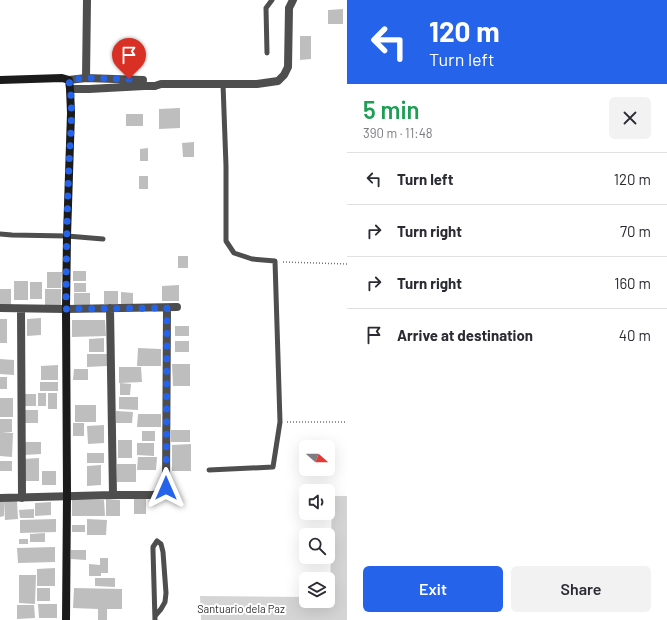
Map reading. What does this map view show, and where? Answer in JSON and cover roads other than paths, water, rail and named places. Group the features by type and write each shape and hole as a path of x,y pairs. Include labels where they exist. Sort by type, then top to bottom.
{"street":[{"path":"86,78 87,0"},
{"path":"69,84 86,78 145,83 155,86 161,84 257,84 278,81 284,75 288,67 289,8 292,0"},
{"path":"0,80 62,78 69,84 89,89 145,83"},
{"path":"66,620 66,236 71,113 69,84"},
{"path":"0,308 66,309 177,307"},
{"path":"110,308 113,495"},
{"path":"0,498 153,495 165,491 167,308"},
{"path":"21,309 22,498"}],"lane":[{"path":"266,53 266,8 272,0"},
{"path":"209,470 273,467 280,422 275,262 252,259 234,253 226,241 226,166 223,84"},
{"path":"0,234 66,236 103,239"},
{"path":"157,541 161,544 163,552 166,593 165,602 162,609 155,618 153,547 157,541"},
{"path":"154,568 164,567"}],"park label":[{"name":"Santuario dela Paz","path":"241,608"}]}
